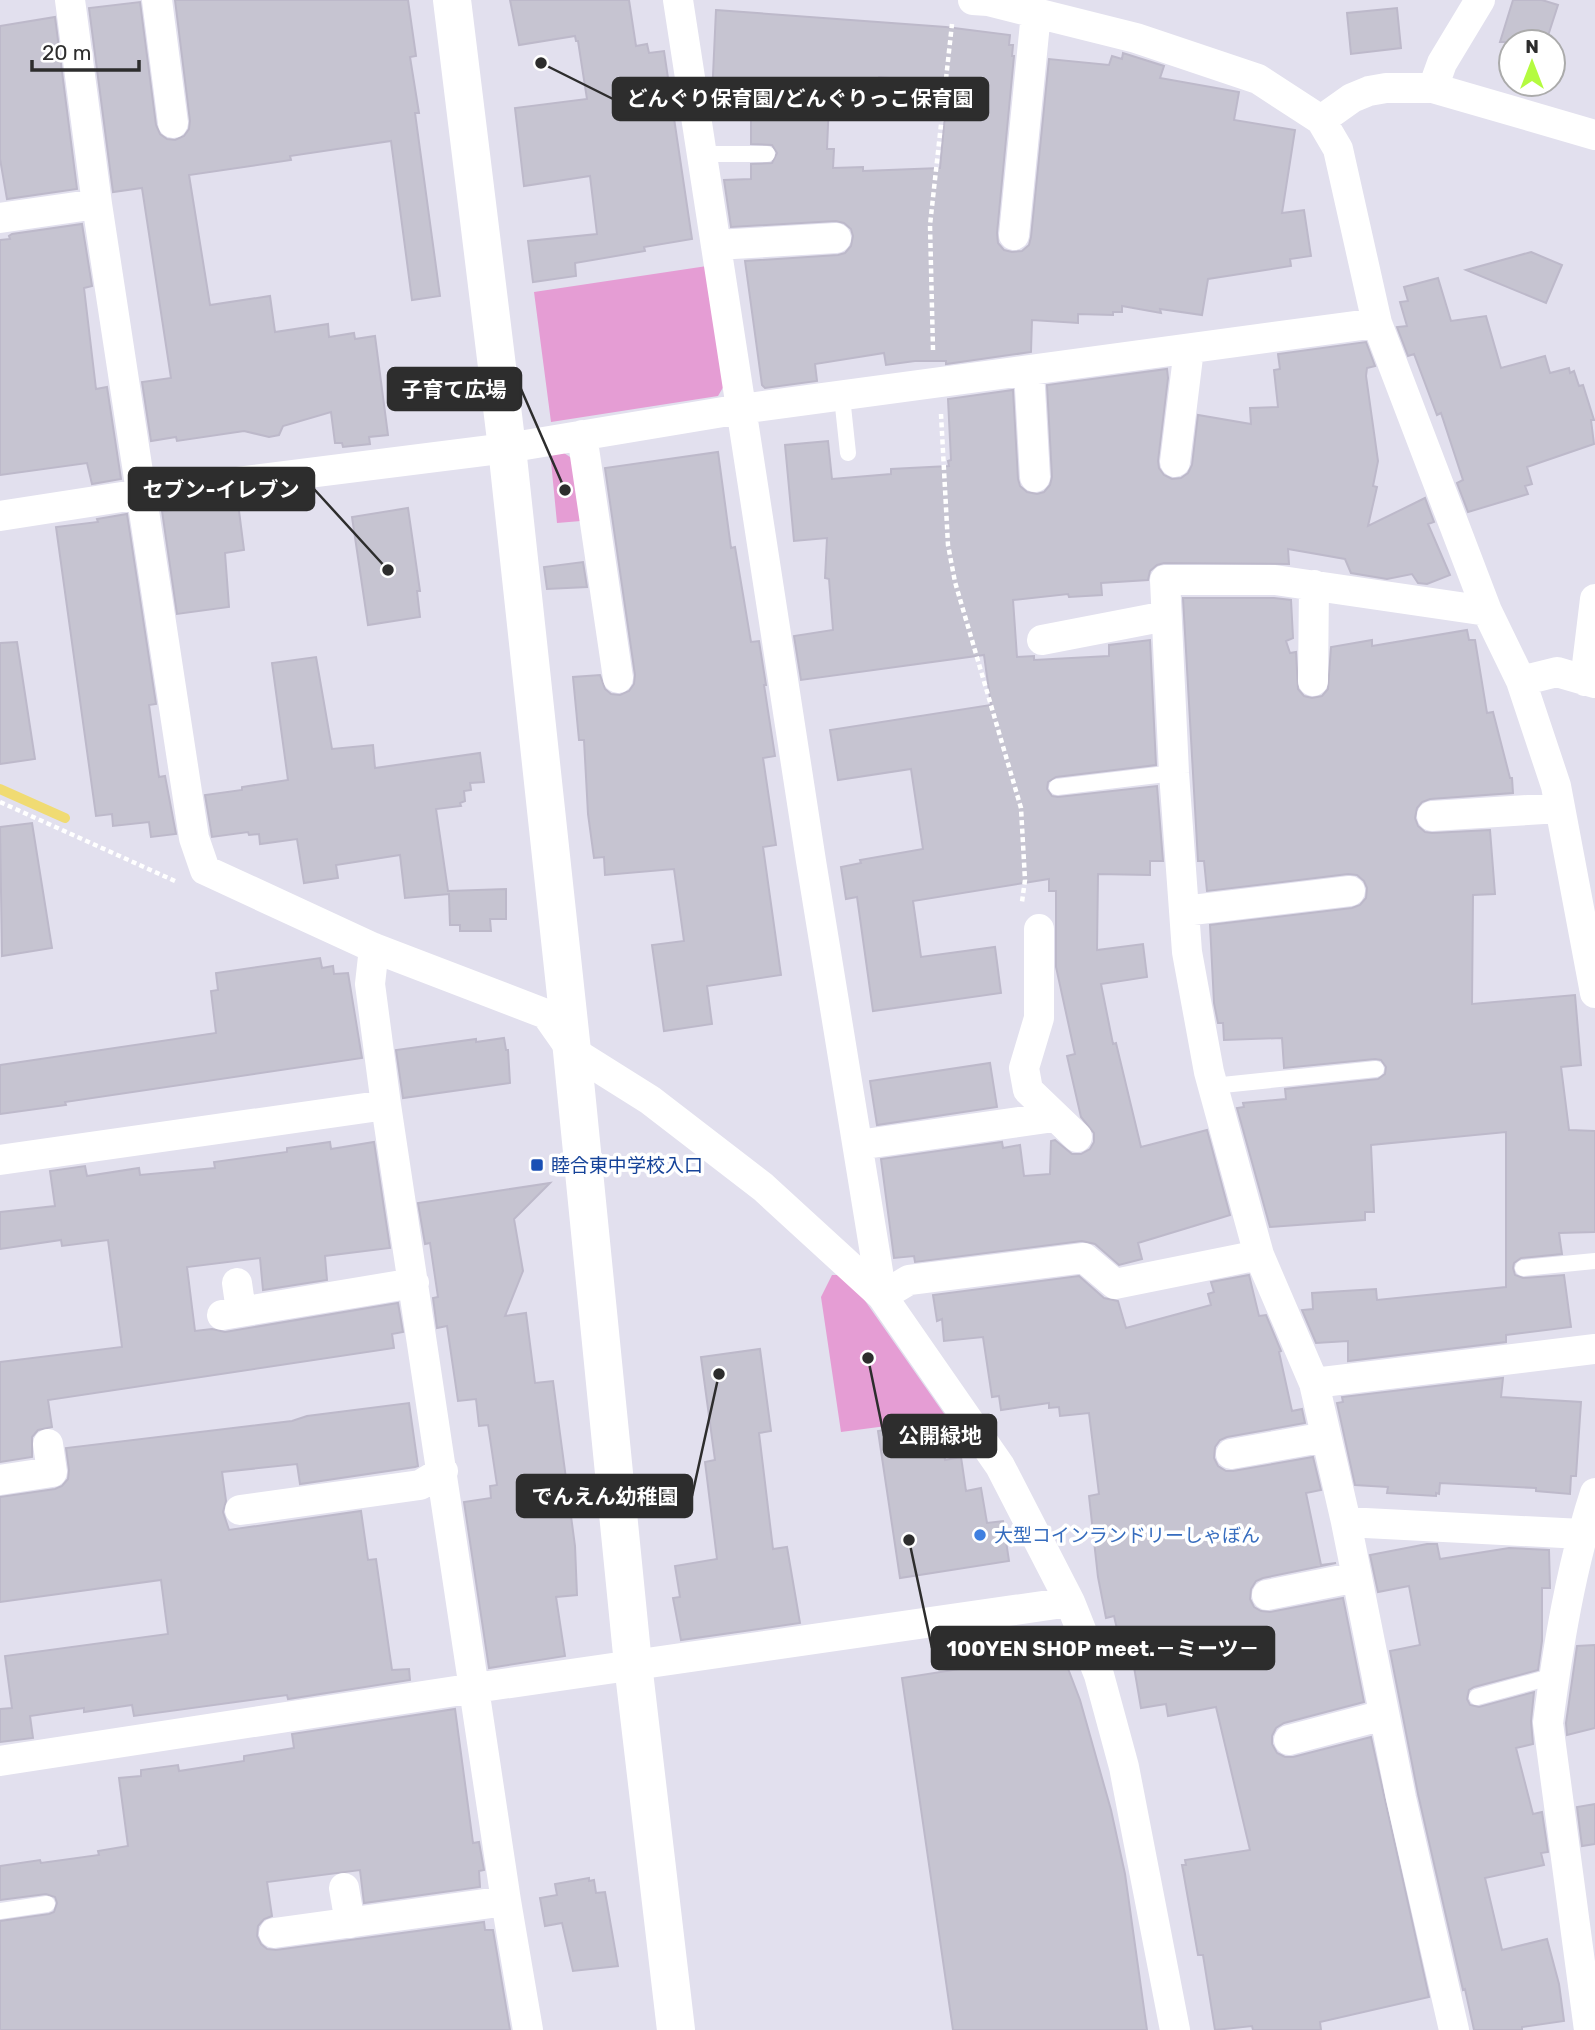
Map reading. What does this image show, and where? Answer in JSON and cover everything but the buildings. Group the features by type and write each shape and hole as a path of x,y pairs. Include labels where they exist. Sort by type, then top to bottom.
{"street":[{"path":"70,0 97,204 194,838 205,870 374,948 545,1014 572,1051 650,1100 764,1187 882,1296 1000,1466 1070,1602 1099,1675 1124,1767 1175,2030"},
{"path":"157,0 173,123"},
{"path":"452,0 507,448 572,1051 633,1664 676,2030"},
{"path":"678,0 813,874 882,1296"},
{"path":"1433,88 1442,63 1480,0"},
{"path":"975,4 1036,13 1136,38 1258,79 1321,120 1338,149 1377,323 1487,611 1521,681 1556,786 1595,992"},
{"path":"1014,234 1036,13"},
{"path":"1321,120 1352,98 1369,91 1386,88 1433,88 1595,135"},
{"path":"0,218 97,204"},
{"path":"716,245 836,237"},
{"path":"0,516 141,494 507,448 741,409 1377,323"},
{"path":"1175,462 1189,349"},
{"path":"1029,371 1035,477"},
{"path":"583,435 618,678"},
{"path":"1454,2030 1401,1798 1346,1522 1314,1383 1259,1255 1213,1086 1187,953 1174,774 1165,580 1275,580 1487,611"},
{"path":"1313,681 1314,586"},
{"path":"1521,681 1557,672 1590,682 1595,598"},
{"path":"1042,640 1166,616"},
{"path":"1432,816 1560,808"},
{"path":"1184,911 1350,891"},
{"path":"1039,929 1039,1018 1024,1068 1028,1090 1077,1138"},
{"path":"374,948 370,984 386,1105 506,1901 528,2030"},
{"path":"0,1160 386,1105"},
{"path":"858,1145 1054,1117"},
{"path":"882,1296 908,1280 1084,1258 1115,1284 1259,1255"},
{"path":"233,1303 414,1283"},
{"path":"1314,1383 1595,1349"},
{"path":"1231,1454 1326,1437"},
{"path":"240,1510 420,1485 443,1471"},
{"path":"0,1480 52,1472"},
{"path":"1589,2030 1548,1723 1554,1676 1582,1534 1595,1493"},
{"path":"1346,1522 1582,1534"},
{"path":"1267,1595 1357,1577"},
{"path":"0,1761 633,1664 1070,1602"},
{"path":"1290,1740 1384,1715"},
{"path":"344,1888 350,1923"},
{"path":"274,1933 506,1901"}],"lane":[{"path":"702,154 767,154"},
{"path":"842,397 848,453"},
{"path":"1057,786 1174,774"},
{"path":"1213,1086 1376,1069"},
{"path":"1522,1268 1595,1261"},
{"path":"1477,1696 1554,1676"},
{"path":"0,1910 47,1903"}],"path":[{"path":"975,4 930,225 937,382 948,545 955,583 1021,808 1025,880 1021,904"},
{"path":"0,802 181,883"}],"shaded area":[{"path":"707,266 725,384 718,396 551,422 534,292"},
{"path":"550,451 561,451 573,459 581,521 557,523"},
{"path":"832,1275 839,1275 854,1285 947,1418 841,1432 821,1297"}],"waterway":[{"path":"0,789 65,818"}],"place":[{"name":"どんぐり保育園/どんぐりっこ保育園","path":"541,63"},
{"name":"子育て広場","path":"565,490"},
{"name":"セブン-イレブン","path":"388,570"},
{"name":"睦合東中学校入口","path":"537,1165"},
{"name":"公開緑地","path":"868,1358"},
{"name":"でんえん幼稚園","path":"719,1374"},
{"name":"大型コインランドリーしゃぼん","path":"980,1535"},
{"name":"100YEN SHOP meet.－ミーツ－","path":"909,1540"}]}
